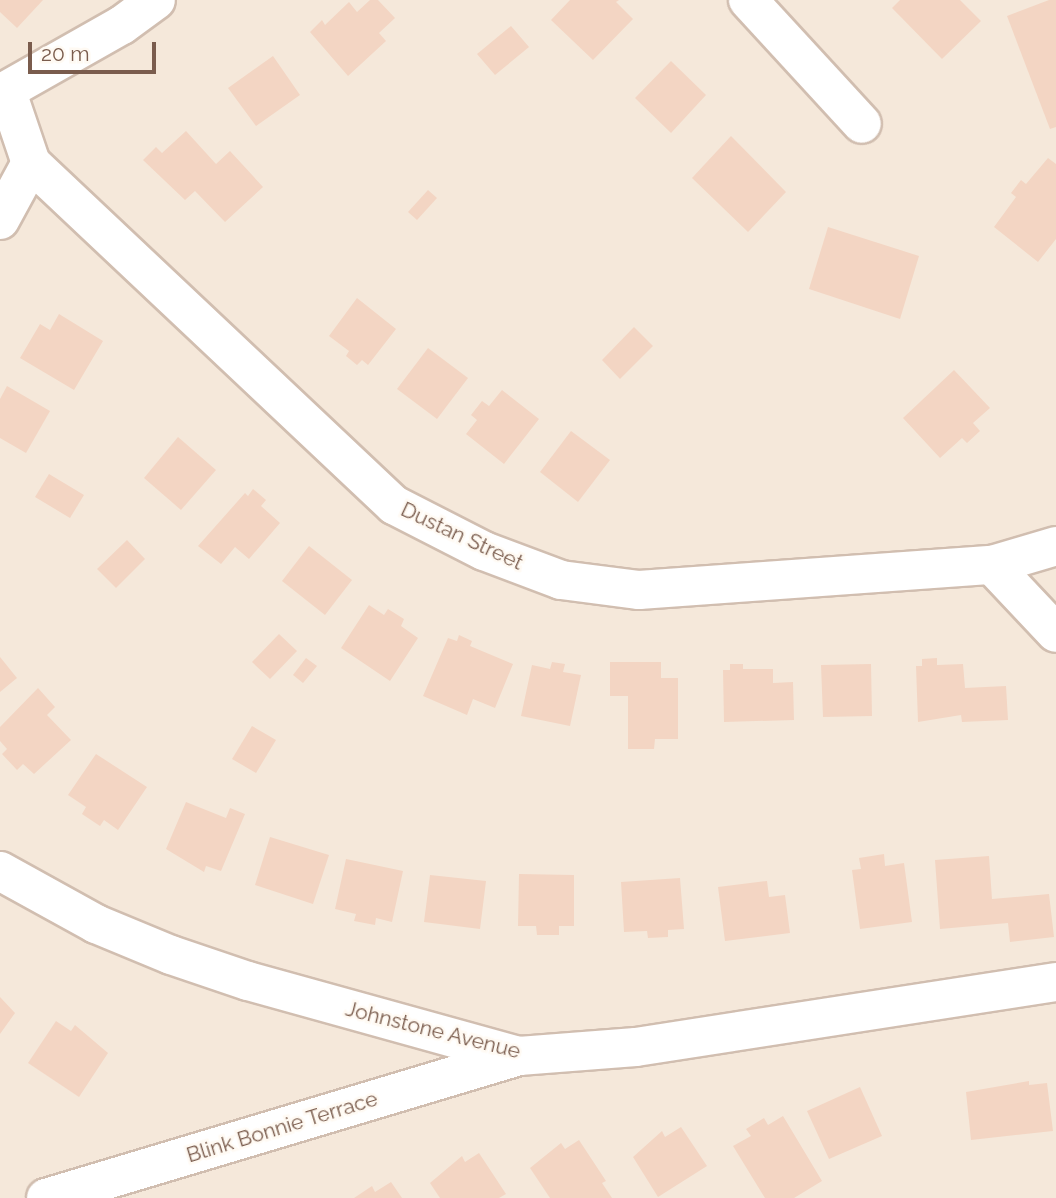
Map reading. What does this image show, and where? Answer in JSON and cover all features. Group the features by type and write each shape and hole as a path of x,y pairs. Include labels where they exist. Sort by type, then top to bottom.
{"street":[{"path":"4,93 156,0"},
{"path":"748,0 862,124"},
{"name":"Dustan Street","path":"4,93 31,163 394,505 484,551 561,580 639,590 992,565 1056,546"},
{"path":"0,220 31,163"},
{"path":"992,565 1056,633"},
{"name":"Johnstone Avenue","path":"0,871 96,923 171,955 248,981 519,1056 636,1047 1056,982"},
{"name":"Blink Bonnie Terrace","path":"46,1198 519,1056"}],"shaded area":[{"path":"0,0 1056,0 1056,1198 0,1198"}],"building":[{"path":"0,0 43,0 17,28 0,12"},
{"path":"370,0 378,0 395,18 379,33 386,41 348,76 310,32 322,20 325,25 349,2 357,12"},
{"path":"570,0 619,0 616,2 633,19 593,60 551,20"},
{"path":"900,0 960,0 981,21 942,59 892,8"},
{"path":"1049,0 1056,0 1056,127 1050,129 1007,16"},
{"path":"511,26 529,47 495,75 477,54"},
{"path":"273,56 300,95 256,126 228,88"},
{"path":"671,61 706,95 671,133 635,98"},
{"path":"186,131 216,164 230,151 263,187 225,222 195,191 185,200 143,160 156,147 162,153"},
{"path":"731,136 786,192 748,232 692,178"},
{"path":"1048,158 1056,164 1056,239 1038,262 994,227 1016,197 1011,193 1021,180 1026,184"},
{"path":"428,190 437,198 417,220 408,212"},
{"path":"828,227 919,256 900,319 809,289"},
{"path":"357,298 396,329 368,365 362,360 357,365 346,356 349,351 329,336"},
{"path":"59,314 103,341 74,390 20,358 40,324 50,330"},
{"path":"634,327 653,346 620,379 602,360"},
{"path":"428,348 468,378 437,419 397,389"},
{"path":"954,370 990,408 973,423 980,431 967,443 962,438 940,458 903,418"},
{"path":"7,386 50,411 26,453 0,438 0,399"},
{"path":"502,390 539,419 504,464 466,434 477,420 471,415 482,401 489,406"},
{"path":"571,431 610,460 578,502 540,472"},
{"path":"178,437 216,470 181,510 144,478"},
{"path":"49,474 84,495 70,518 35,497"},
{"path":"253,489 266,500 261,506 280,523 249,559 235,547 221,564 198,546 245,493 248,496"},
{"path":"127,540 145,559 116,588 97,569"},
{"path":"309,546 352,580 325,615 282,581"},
{"path":"369,605 384,615 388,609 404,619 401,626 418,638 390,681 341,648"},
{"path":"279,634 297,651 270,679 252,662"},
{"path":"459,635 472,641 470,646 513,664 495,708 473,699 467,715 423,696 448,638 457,641"},
{"path":"0,657 17,678 0,692"},
{"path":"306,658 317,666 303,683 293,675"},
{"path":"937,658 937,665 963,664 965,688 1006,686 1008,720 962,722 961,715 918,722 916,666 922,666 922,659"},
{"path":"552,662 565,664 563,672 581,675 570,726 521,716 532,665 550,669"},
{"path":"610,662 661,662 661,678 678,678 678,739 655,739 654,749 628,749 628,696 610,696"},
{"path":"730,664 743,664 743,669 773,669 773,683 793,682 794,720 724,722 723,670 730,670"},
{"path":"871,664 872,716 823,717 821,665"},
{"path":"38,688 55,707 47,715 71,740 34,774 23,764 17,770 2,754 7,749 0,741 0,727"},
{"path":"252,726 276,740 256,773 232,759"},
{"path":"96,754 147,787 118,830 104,820 100,826 82,814 86,807 68,795"},
{"path":"186,802 226,818 230,808 245,814 221,871 206,866 204,872 166,849"},
{"path":"270,837 329,855 313,904 255,885"},
{"path":"884,854 885,866 904,863 912,922 860,929 852,870 861,869 859,858"},
{"path":"989,856 992,899 1049,894 1054,937 1010,942 1008,923 940,929 935,860"},
{"path":"346,859 403,871 392,922 376,918 375,925 354,921 356,914 335,909"},
{"path":"519,874 574,875 574,926 559,926 559,935 537,935 536,926 518,926"},
{"path":"430,875 486,881 480,929 424,922"},
{"path":"680,878 684,929 668,930 668,937 648,938 647,931 624,932 621,882"},
{"path":"767,881 769,897 785,895 790,933 725,941 718,887"},
{"path":"0,997 15,1013 0,1034"},
{"path":"56,1021 71,1031 75,1025 108,1053 79,1097 28,1063"},
{"path":"1029,1081 1029,1085 1047,1083 1053,1131 971,1140 966,1092"},
{"path":"860,1087 882,1136 829,1159 807,1111"},
{"path":"783,1116 822,1181 794,1198 765,1198 733,1146 751,1136 746,1129 764,1118 768,1125"},
{"path":"681,1127 707,1166 658,1197 633,1157 662,1131 665,1137"},
{"path":"579,1140 606,1181 602,1183 612,1198 550,1198 530,1168 561,1143 565,1149"},
{"path":"479,1153 506,1194 499,1198 440,1198 430,1183 462,1156 465,1162"},
{"path":"391,1182 402,1198 354,1198 372,1186 375,1192"}]}
